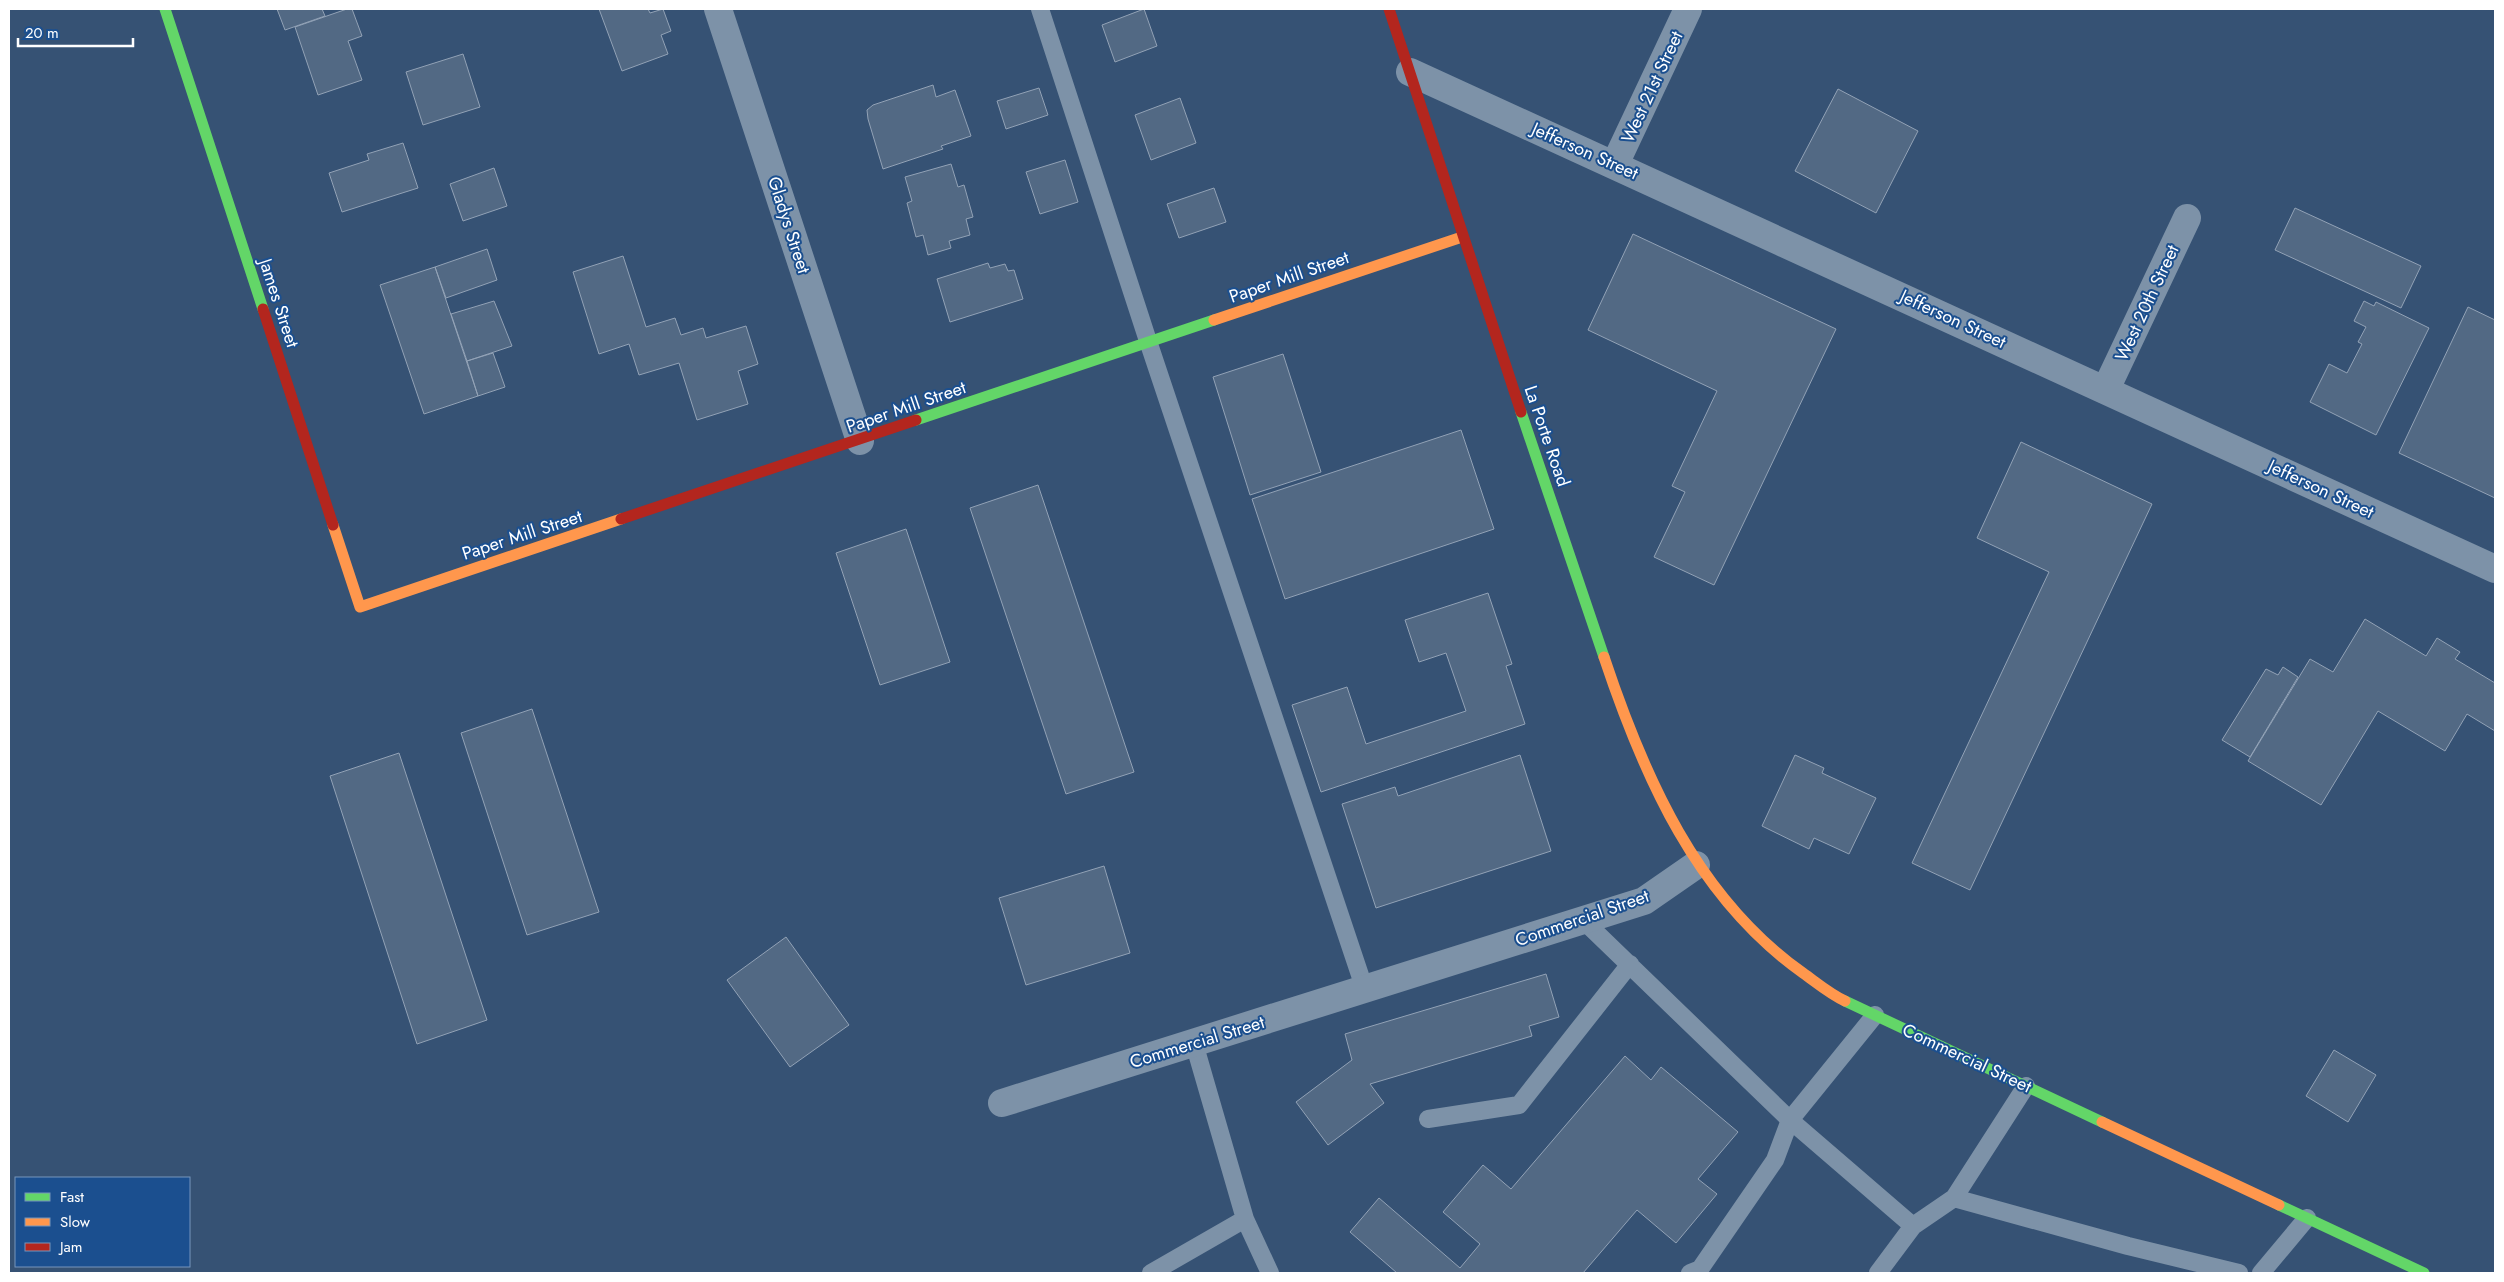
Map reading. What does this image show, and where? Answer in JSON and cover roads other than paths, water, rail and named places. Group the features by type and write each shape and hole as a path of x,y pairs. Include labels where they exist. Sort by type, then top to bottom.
{"street":[{"name":"James Street","path":"165,9 360,608"},
{"name":"Gladys Street","path":"718,9 860,441"},
{"name":"La Porte Road","path":"1389,9 1462,237 1625,721 1657,796 1696,865"},
{"name":"West 21st Street","path":"1616,164 1688,9"},
{"name":"Jefferson Street","path":"1410,72 1616,164 2495,569"},
{"name":"West 20th Street","path":"2106,389 2187,218"},
{"name":"Paper Mill Street","path":"360,608 1149,344 1462,237"},
{"name":"Commercial Street","path":"1002,1103 1365,990 1644,900 1696,865 1736,914 1775,952 1840,999 2424,1273"}],"lane":[{"path":"1040,9 1149,344 1365,990"},
{"path":"1584,920 1790,1120 1913,1226"},
{"path":"1428,1118 1519,1105 1630,964"},
{"path":"1690,1273 1700,1269 1775,1160 1790,1120 1875,1015"},
{"path":"1194,1043 1245,1219 1270,1273"},
{"path":"1878,1273 1913,1226 1954,1198 2026,1086"},
{"path":"1954,1198 2128,1246 2239,1273"},
{"path":"2261,1273 2308,1218"},
{"path":"1151,1273 1245,1219"}]}
